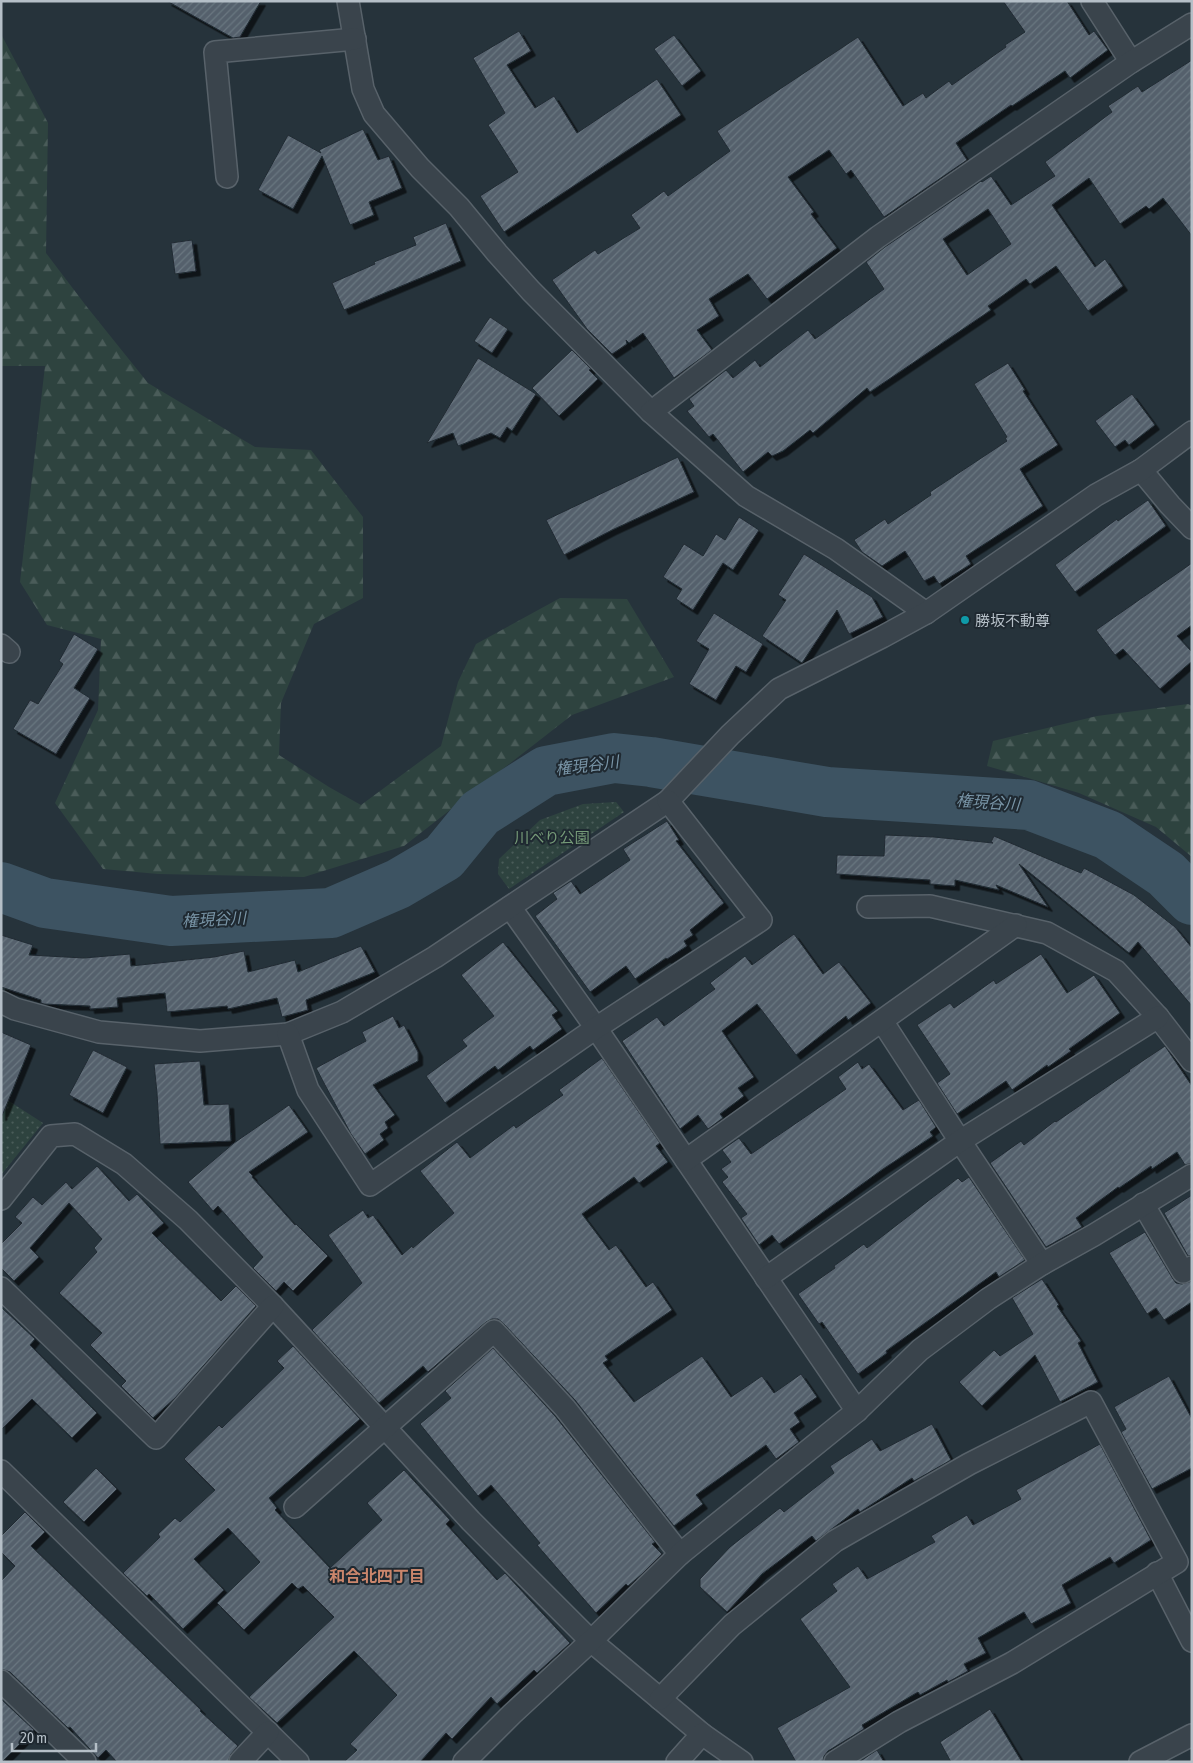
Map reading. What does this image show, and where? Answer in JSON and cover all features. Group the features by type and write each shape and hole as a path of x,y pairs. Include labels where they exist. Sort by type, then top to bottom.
{"street":[{"path":"348,1 363,89 374,114 420,168 459,207 532,292 651,412 746,496 836,549 926,612"},
{"path":"1092,1 1131,62"},
{"path":"651,412 878,237 1131,62 1192,24"},
{"path":"227,177 215,52 355,39"},
{"path":"1,1002 15,1009 99,1032 200,1040 288,1034 342,1012 436,957 675,793 730,735 779,689 882,637 926,612 1096,495 1141,470 1192,432"},
{"path":"1141,470 1192,528"},
{"path":"288,1034 308,1090 370,1185 596,1028 762,920 675,793"},
{"path":"868,907 930,906 1047,933 1116,971 1158,1017 1192,1061"},
{"path":"510,907 596,1028 857,1412"},
{"path":"686,1160 1016,925"},
{"path":"766,1278 960,1141 1158,1017"},
{"path":"882,1021 1042,1264"},
{"path":"1,1199 51,1136 75,1134 124,1164 188,1220 273,1306 471,1521 591,1641 702,1734 742,1762"},
{"path":"464,1762 680,1554 857,1412 920,1350 988,1299 1042,1264 1192,1175"},
{"path":"1143,1204 1183,1272 1192,1267"},
{"path":"1,1288 156,1438 273,1306"},
{"path":"295,1507 494,1331 565,1408 680,1554"},
{"path":"660,1699 732,1625 835,1541 969,1464 1090,1402 1177,1562 1012,1663 900,1722 835,1762"},
{"path":"1,1471 298,1762"},
{"path":"1157,1573 1192,1641"},
{"path":"1,1681 85,1762"},
{"path":"240,1762 268,1732"},
{"path":"677,1762 702,1734"},
{"path":"1140,1762 1192,1735"}],"green space":[{"path":"1,34 48,123 46,253 148,383 255,447 311,450 363,517 363,598 314,624 281,703 279,755 361,805 441,746 458,682 476,644 560,598 627,599 674,677 572,715 404,846 304,877 158,874 103,869 55,803 98,710 101,639 47,625 20,582 45,366 1,366"},
{"path":"1188,704 1192,706 1192,857 1156,827 1079,793 987,766 993,741 1097,716"},
{"name":"川べり公園","path":"616,802 624,812 509,889 498,874 499,859 540,820 583,804"},
{"path":"1,1096 43,1123 1,1175"}],"building":[{"path":"167,1 261,1 240,37 233,38"},
{"path":"1003,1 1067,1 1089,35 1094,31 1108,50 1070,78 1065,71 956,143 967,160 884,217 851,170 846,174 829,150 788,177 814,212 811,214 837,248 767,299 748,274 709,299 719,316 697,330 712,350 674,378 643,333 629,343 626,340 627,344 612,354 587,329 552,280 595,250 598,254 640,228 631,215 664,191 668,196 730,151 717,131 858,37 903,106 923,93 926,98 949,81 952,85 1025,32"},
{"path":"519,31 531,51 507,65 535,108 554,96 577,133 657,79 681,115 504,232 480,196 518,172 488,125 505,113 473,58"},
{"path":"674,35 701,71 682,86 654,49"},
{"path":"1192,60 1192,236 1163,198 1149,209 1146,206 1120,224 1089,178 1052,205 1095,267 1105,259 1123,286 1088,311 1056,266 1030,284 1026,279 988,306 991,310 870,392 867,388 813,433 810,430 783,451 772,456 768,452 743,472 713,434 709,437 687,411 694,406 689,399 726,370 733,378 755,360 760,367 808,330 815,339 884,289 866,262 885,247 991,176 1011,205 1055,176 1045,162 1112,112 1108,106 1138,86 1142,92","holes":["988,209 1011,244 967,275 943,239"]},
{"path":"363,129 378,160 389,156 402,188 369,202 374,215 350,225 322,156 293,209 258,190 288,135 321,153 319,150"},
{"path":"446,223 461,261 344,310 332,283 375,264 374,262 416,245 413,237"},
{"path":"192,240 196,271 175,274 171,243"},
{"path":"490,317 508,329 492,353 474,341"},
{"path":"572,350 598,379 559,416 532,388"},
{"path":"478,358 536,394 512,431 507,427 500,438 491,433 458,446 453,433 427,443"},
{"path":"1008,363 1025,390 1023,391 1058,445 1020,469 1043,506 966,556 971,564 939,584 934,576 924,581 905,551 882,566 862,552 854,540 885,519 888,524 931,495 930,492 1007,441 1005,438 1007,437 974,384"},
{"path":"1132,394 1155,425 1129,445 1125,440 1115,447 1095,421"},
{"path":"678,457 694,492 612,530 564,555 546,520"},
{"path":"1148,500 1166,526 1075,592 1055,565 1117,519 1118,521"},
{"path":"739,517 759,530 733,570 723,563 693,610 676,599 682,589 663,577 684,544 703,556 716,534 725,540"},
{"path":"804,554 872,597 883,617 849,634 837,610 802,663 762,636 786,600 778,595"},
{"path":"1192,563 1192,625 1177,636 1192,652 1192,661 1160,689 1123,649 1115,655 1096,630"},
{"path":"714,613 763,644 746,672 736,666 716,700 689,684 709,649 696,641"},
{"path":"74,634 98,649 74,688 90,698 56,754 13,729 30,700 38,704 63,664 59,661"},
{"path":"667,821 679,840 676,841 724,903 690,930 693,935 684,941 687,946 635,979 626,966 590,992 535,916 557,899 553,893 571,881 580,894 630,860 623,849"},
{"path":"885,835 934,837 993,843 991,842 994,836 1081,873 1084,868 1134,895 1175,927 1192,948 1192,1006 1138,942 1129,953 1019,864 1048,907 996,885 999,890 955,880 955,886 930,884 930,880 836,874 837,855 884,856"},
{"path":"794,934 823,974 839,962 871,1003 848,1020 846,1016 796,1055 757,1004 722,1031 754,1077 738,1088 744,1096 720,1114 723,1118 708,1129 698,1115 680,1129 622,1041 657,1017 664,1026 715,989 710,983 745,956 752,965"},
{"path":"1,935 33,945 29,955 84,958 130,954 131,966 214,957 244,951 248,972 295,960 298,972 361,946 375,972 306,1000 308,1010 282,1017 277,998 228,1009 227,1006 167,1012 165,993 117,998 118,1007 90,1009 90,1006 44,1004 41,1003 41,1000 1,987"},
{"path":"503,942 558,1011 552,1015 562,1029 533,1050 530,1046 498,1070 495,1066 445,1103 426,1076 467,1046 462,1040 494,1016 461,975"},
{"path":"1041,954 1067,993 1094,975 1120,1013 1069,1049 1071,1051 1048,1067 1047,1065 1012,1090 1006,1081 957,1114 937,1083 950,1074 917,1025 950,1003 954,1008 994,980 996,984"},
{"path":"393,1016 399,1028 404,1025 418,1052 418,1061 373,1085 395,1115 385,1122 388,1128 380,1134 384,1140 365,1154 351,1134 316,1068 366,1041 362,1032"},
{"path":"1,1032 31,1045 2,1116 1,1116"},
{"path":"1165,1046 1192,1086 1192,1163 1185,1165 1177,1152 1152,1169 1151,1166 1118,1187 1076,1218 1082,1227 1046,1247 990,1163 1021,1141 1024,1145 1055,1121"},
{"path":"93,1050 127,1067 103,1113 69,1095"},
{"path":"602,1058 660,1143 656,1146 668,1162 639,1183 634,1177 582,1214 609,1250 616,1245 646,1287 653,1282 672,1310 605,1356 608,1360 603,1363 634,1402 702,1356 731,1397 762,1376 774,1393 801,1374 817,1397 794,1413 800,1422 790,1429 799,1442 776,1459 766,1445 696,1495 703,1504 674,1526 575,1400 498,1319 486,1322 428,1372 423,1366 379,1403 312,1330 362,1283 328,1235 363,1210 368,1218 373,1215 402,1255 412,1246 413,1248 454,1213 420,1171 457,1142 470,1158 514,1125 516,1128 563,1095 559,1090"},
{"path":"200,1061 204,1105 229,1104 231,1141 160,1144 154,1064"},
{"path":"858,1062 862,1069 869,1064 903,1110 919,1100 936,1127 930,1132 933,1136 883,1169 779,1244 772,1235 759,1245 741,1218 747,1214 722,1182 728,1177 721,1169 731,1162 722,1150 739,1138 751,1154 846,1089 838,1077"},
{"path":"289,1105 308,1132 249,1172 295,1225 328,1256 293,1291 284,1282 276,1291 253,1268 263,1257 218,1206 213,1211 188,1182 234,1143"},
{"path":"97,1166 129,1201 137,1194 164,1223 152,1233 221,1301 236,1286 256,1306 175,1398 153,1418 121,1386 126,1381 90,1345 102,1333 59,1293 97,1252 94,1248 102,1239 69,1203 30,1248 39,1257 14,1281 1,1268 1,1244 22,1223 15,1217 33,1197 42,1205 66,1182 72,1189"},
{"path":"969,1177 1025,1260 999,1277 996,1272 886,1351 887,1353 858,1374 822,1322 819,1324 798,1294 835,1268 834,1266 864,1244 867,1248 958,1178 962,1182"},
{"path":"1192,1195 1192,1255 1188,1256 1164,1213"},
{"path":"1145,1232 1176,1283 1182,1284 1192,1281 1192,1302 1164,1320 1156,1308 1147,1314 1109,1253"},
{"path":"1042,1279 1059,1305 1057,1306 1081,1341 1078,1343 1098,1382 1060,1402 1035,1355 982,1406 959,1382 994,1350 1000,1356 1033,1334 1012,1298"},
{"path":"1,1307 35,1339 30,1345 97,1413 72,1438 32,1399 1,1430"},
{"path":"293,1346 360,1419 269,1498 277,1508 275,1510 330,1568 382,1520 367,1503 404,1470 450,1520 446,1524 497,1580 505,1573 570,1643 537,1673 534,1670 497,1704 491,1697 452,1739 446,1733 420,1762 344,1762 357,1750 350,1744 397,1695 354,1651 277,1723 249,1697 334,1617 303,1586 298,1589 292,1583 244,1630 217,1603 260,1562 228,1528 194,1559 224,1590 183,1629 149,1594 147,1596 123,1573 160,1537 158,1534 175,1518 180,1522 215,1490 184,1459 219,1425 222,1428 284,1368 277,1361"},
{"path":"493,1348 555,1416 655,1542 652,1544 662,1554 628,1586 626,1584 596,1613 537,1545 540,1543 491,1485 478,1496 420,1424 451,1398 445,1391"},
{"path":"1169,1376 1192,1419 1192,1468 1152,1489 1121,1432 1126,1429 1114,1407"},
{"path":"932,1424 951,1460 914,1481 912,1478 860,1512 858,1509 816,1541 812,1536 762,1574 727,1612 700,1587 700,1579 730,1547 780,1508 784,1512 834,1473 830,1466 872,1439 880,1451"},
{"path":"1100,1444 1151,1540 1114,1563 1110,1557 1062,1585 1071,1603 1031,1624 1024,1612 978,1638 986,1653 964,1664 968,1671 920,1695 918,1692 862,1725 864,1729 828,1751 824,1756 823,1762 796,1762 777,1728 850,1687 800,1619 837,1591 832,1584 858,1566 867,1579 935,1542 931,1536 967,1515 973,1525 1021,1499 1016,1490"},
{"path":"96,1468 117,1489 84,1522 63,1502"},
{"path":"25,1512 45,1532 31,1546 238,1746 231,1754 228,1762 117,1762 106,1750 98,1758 70,1727 68,1728 10,1672 1,1669 1,1581 15,1566 1,1552 1,1536"},
{"path":"1,1699 34,1730 2,1762 1,1762"},
{"path":"990,1709 1022,1762 951,1762 940,1742"},
{"path":"877,1750 884,1762 859,1762"}],"waterway":[{"name":"権現谷川","path":"1,887 45,903 171,921 331,913 398,884 444,857 480,813 546,771 614,758 651,762 827,792 1029,805 1108,835 1166,874 1192,900"}],"place":[{"name":"勝坂不動尊","path":"965,620"}],"district":[{"name":"和合北四丁目","path":"377,1576"}]}
